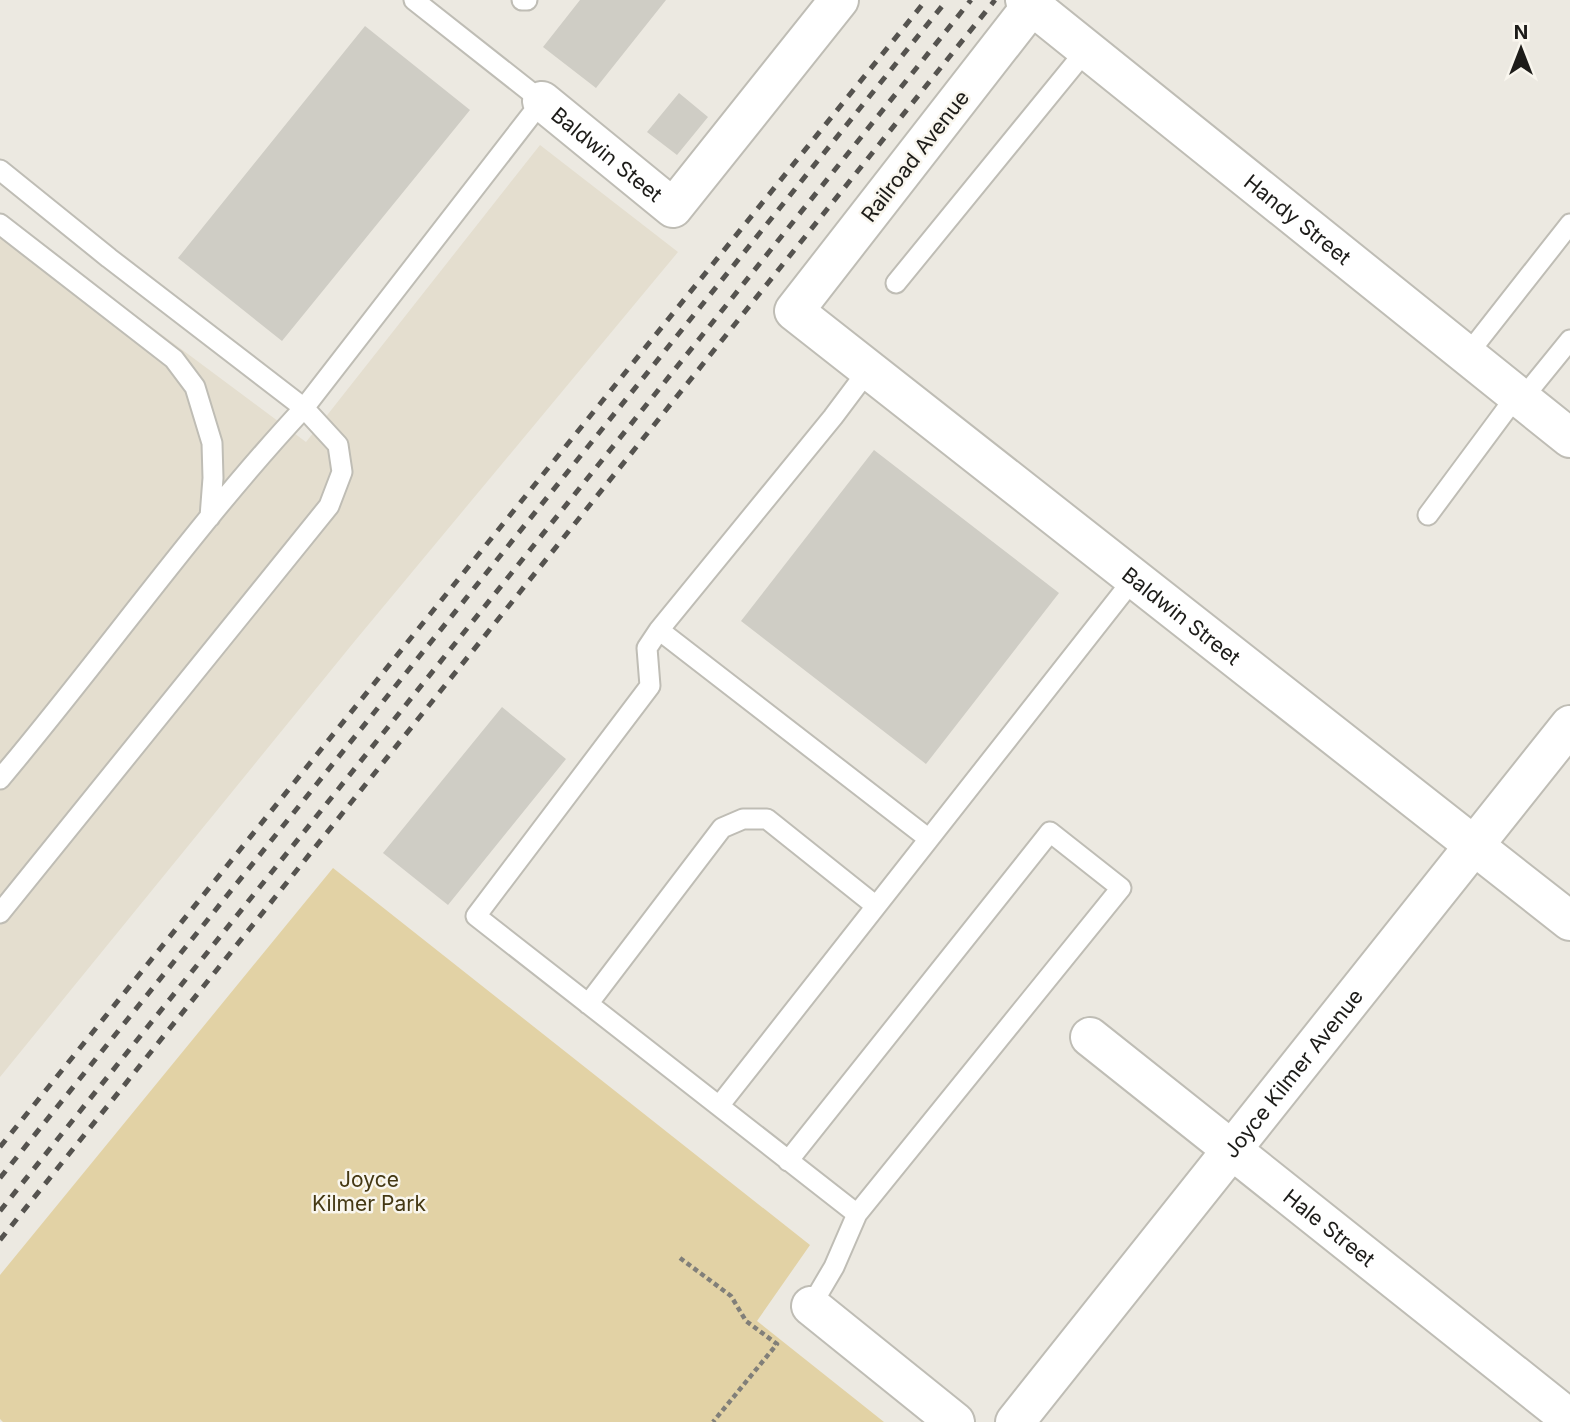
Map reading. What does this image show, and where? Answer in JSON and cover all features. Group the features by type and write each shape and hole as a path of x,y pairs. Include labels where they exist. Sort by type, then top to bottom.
{"street":[{"name":"Baldwin Steet","path":"542,101 673,208 839,0"},
{"name":"Handy Street","path":"1031,2 1570,438"},
{"name":"Railroad Avenue","path":"794,311 1031,2"},
{"name":"Baldwin Street","path":"794,311 1570,921"},
{"name":"Joyce Kilmer Avenue","path":"1015,1422 1570,725"},
{"name":"Hale Street","path":"1090,1037 1570,1419"},
{"path":"811,1306 955,1422"}],"lane":[{"path":"0,779 60,708 255,461 304,408 542,101 414,0"},
{"path":"896,283 1087,49"},
{"path":"0,170 304,408 338,445 342,472 329,506 0,913"},
{"path":"0,224 174,359 195,387 212,443 210,517"},
{"path":"1467,355 1570,224"},
{"path":"1428,516 1520,397 1570,340"},
{"path":"857,1214 476,916 650,686 647,648 659,630 869,369"},
{"path":"719,1106 1135,578"},
{"path":"659,630 929,839"},
{"path":"588,1004 722,828 743,819 767,819 876,906"},
{"path":"788,1161 1050,832 1121,888 857,1214 834,1267 811,1306"}],"path":[{"path":"680,1258 731,1296 746,1321 777,1344 713,1422"}],"shaded area":[{"path":"540,145 678,252 354,642 0,1077 0,214 306,442"}],"green space":[{"name":"Joyce Kilmer Park","path":"333,868 810,1245 757,1321 884,1422 3,1422 0,1419 0,1275"}],"building":[{"path":"580,0 666,0 596,88 543,47"},
{"path":"365,26 470,110 282,341 178,258"},
{"path":"679,93 708,117 677,155 647,132"},
{"path":"874,450 1059,593 926,764 741,621"},
{"path":"502,707 566,759 448,905 383,853"}],"railway":[{"path":"0,1147 926,0"},
{"path":"0,1178 947,0"},
{"path":"0,1211 971,0"},
{"path":"0,1240 995,0"}]}
